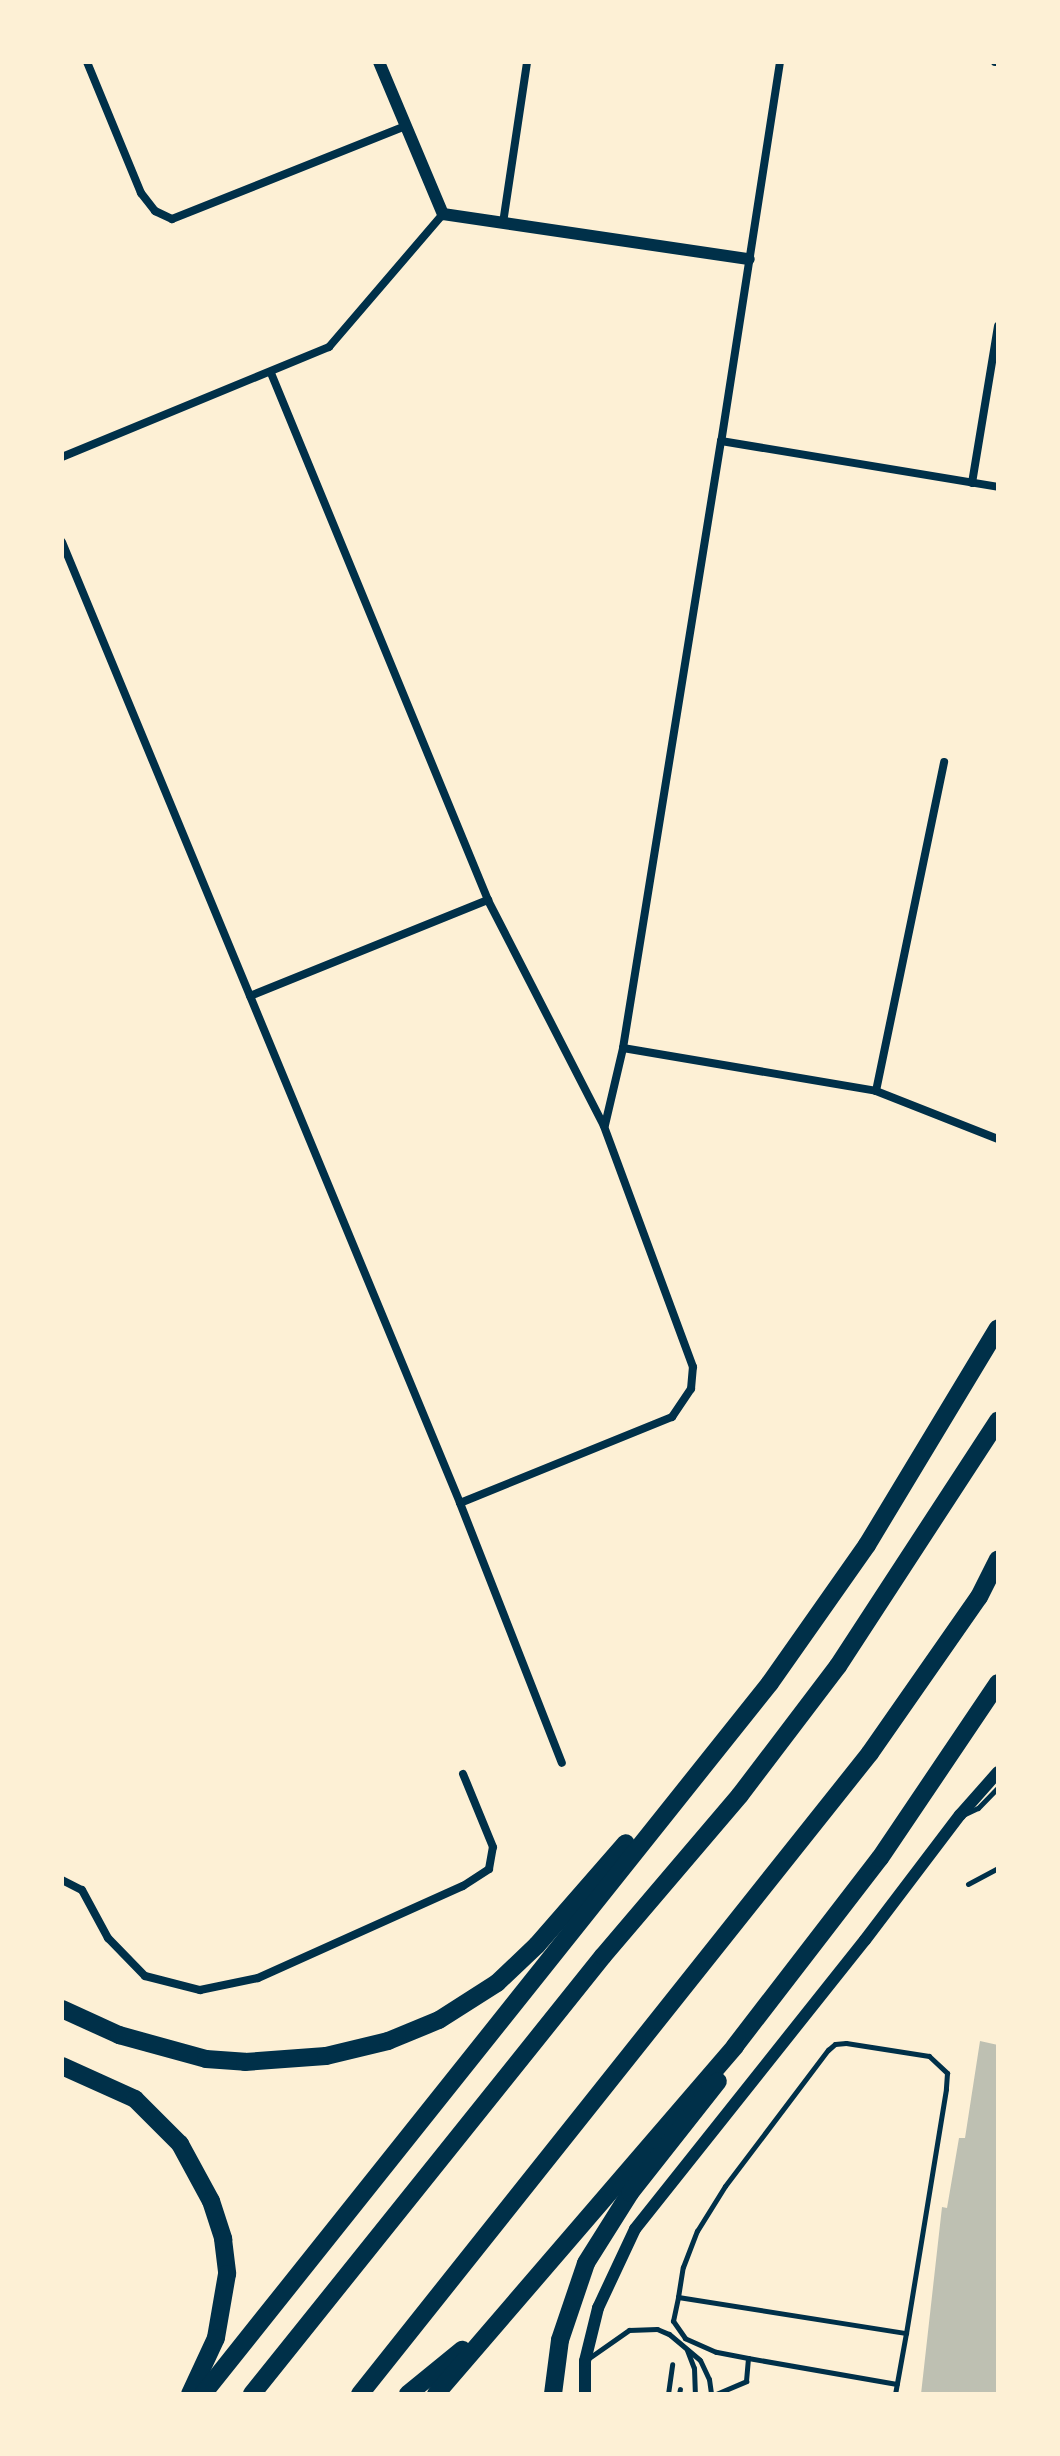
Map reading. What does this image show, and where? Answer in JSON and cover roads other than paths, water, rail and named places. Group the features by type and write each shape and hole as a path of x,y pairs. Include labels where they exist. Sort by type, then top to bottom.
{"highway":[{"path":"203,2394 710,1754 770,1683 867,1545 998,1328"},
{"path":"252,2394 603,1956 749,1783 838,1666 998,1421"},
{"path":"360,2394 870,1753 979,1597 998,1559"},
{"path":"436,2394 735,2046 880,1858 998,1683"},
{"path":"62,2009 119,2035 206,2059 245,2062 326,2056 388,2041 439,2020 497,1983 710,1754"},
{"path":"553,2394 560,2340 586,2263 630,2193 711,2091 735,2046"},
{"path":"62,2066 116,2087 147,2110 180,2144 211,2201 223,2239 225,2285 216,2338 190,2394"},
{"path":"408,2394 496,2323"}],"street":[{"path":"87,62 141,193 155,211 172,219 406,126"},
{"path":"379,62 443,214"},
{"path":"503,223 527,62"},
{"path":"604,1126 623,1048 780,62"},
{"path":"443,214 749,259"},
{"path":"62,457 329,347 443,214"},
{"path":"972,483 998,326"},
{"path":"271,373 488,900 604,1126 693,1367 691,1389 672,1417 460,1503"},
{"path":"721,441 998,487"},
{"path":"62,542 460,1503 562,1763"},
{"path":"876,1091 944,762"},
{"path":"250,996 488,900"},
{"path":"623,1048 876,1091 998,1139"},
{"path":"585,2394 585,2361 608,2281 644,2217 865,1940 960,1815 998,1772"},
{"path":"62,1880 82,1890 108,1938 145,1976 200,1990 258,1978 463,1886 489,1869 493,1847 463,1774"}],"lane":[{"path":"960,1815 978,1808 998,1787"},
{"path":"968,1884 998,1868"},
{"path":"895,2394 897,2384 906,2333 946,2089 947,2073 929,2056 835,2044 725,2186 697,2231 683,2267 673,2321 685,2338 716,2352 897,2384"},
{"path":"678,2297 906,2333"},
{"path":"585,2361 629,2330 657,2329 685,2346 706,2369 713,2394 746,2381 748,2358"},
{"path":"685,2346 694,2368 695,2394"},
{"path":"668,2394 672,2364"}]}
